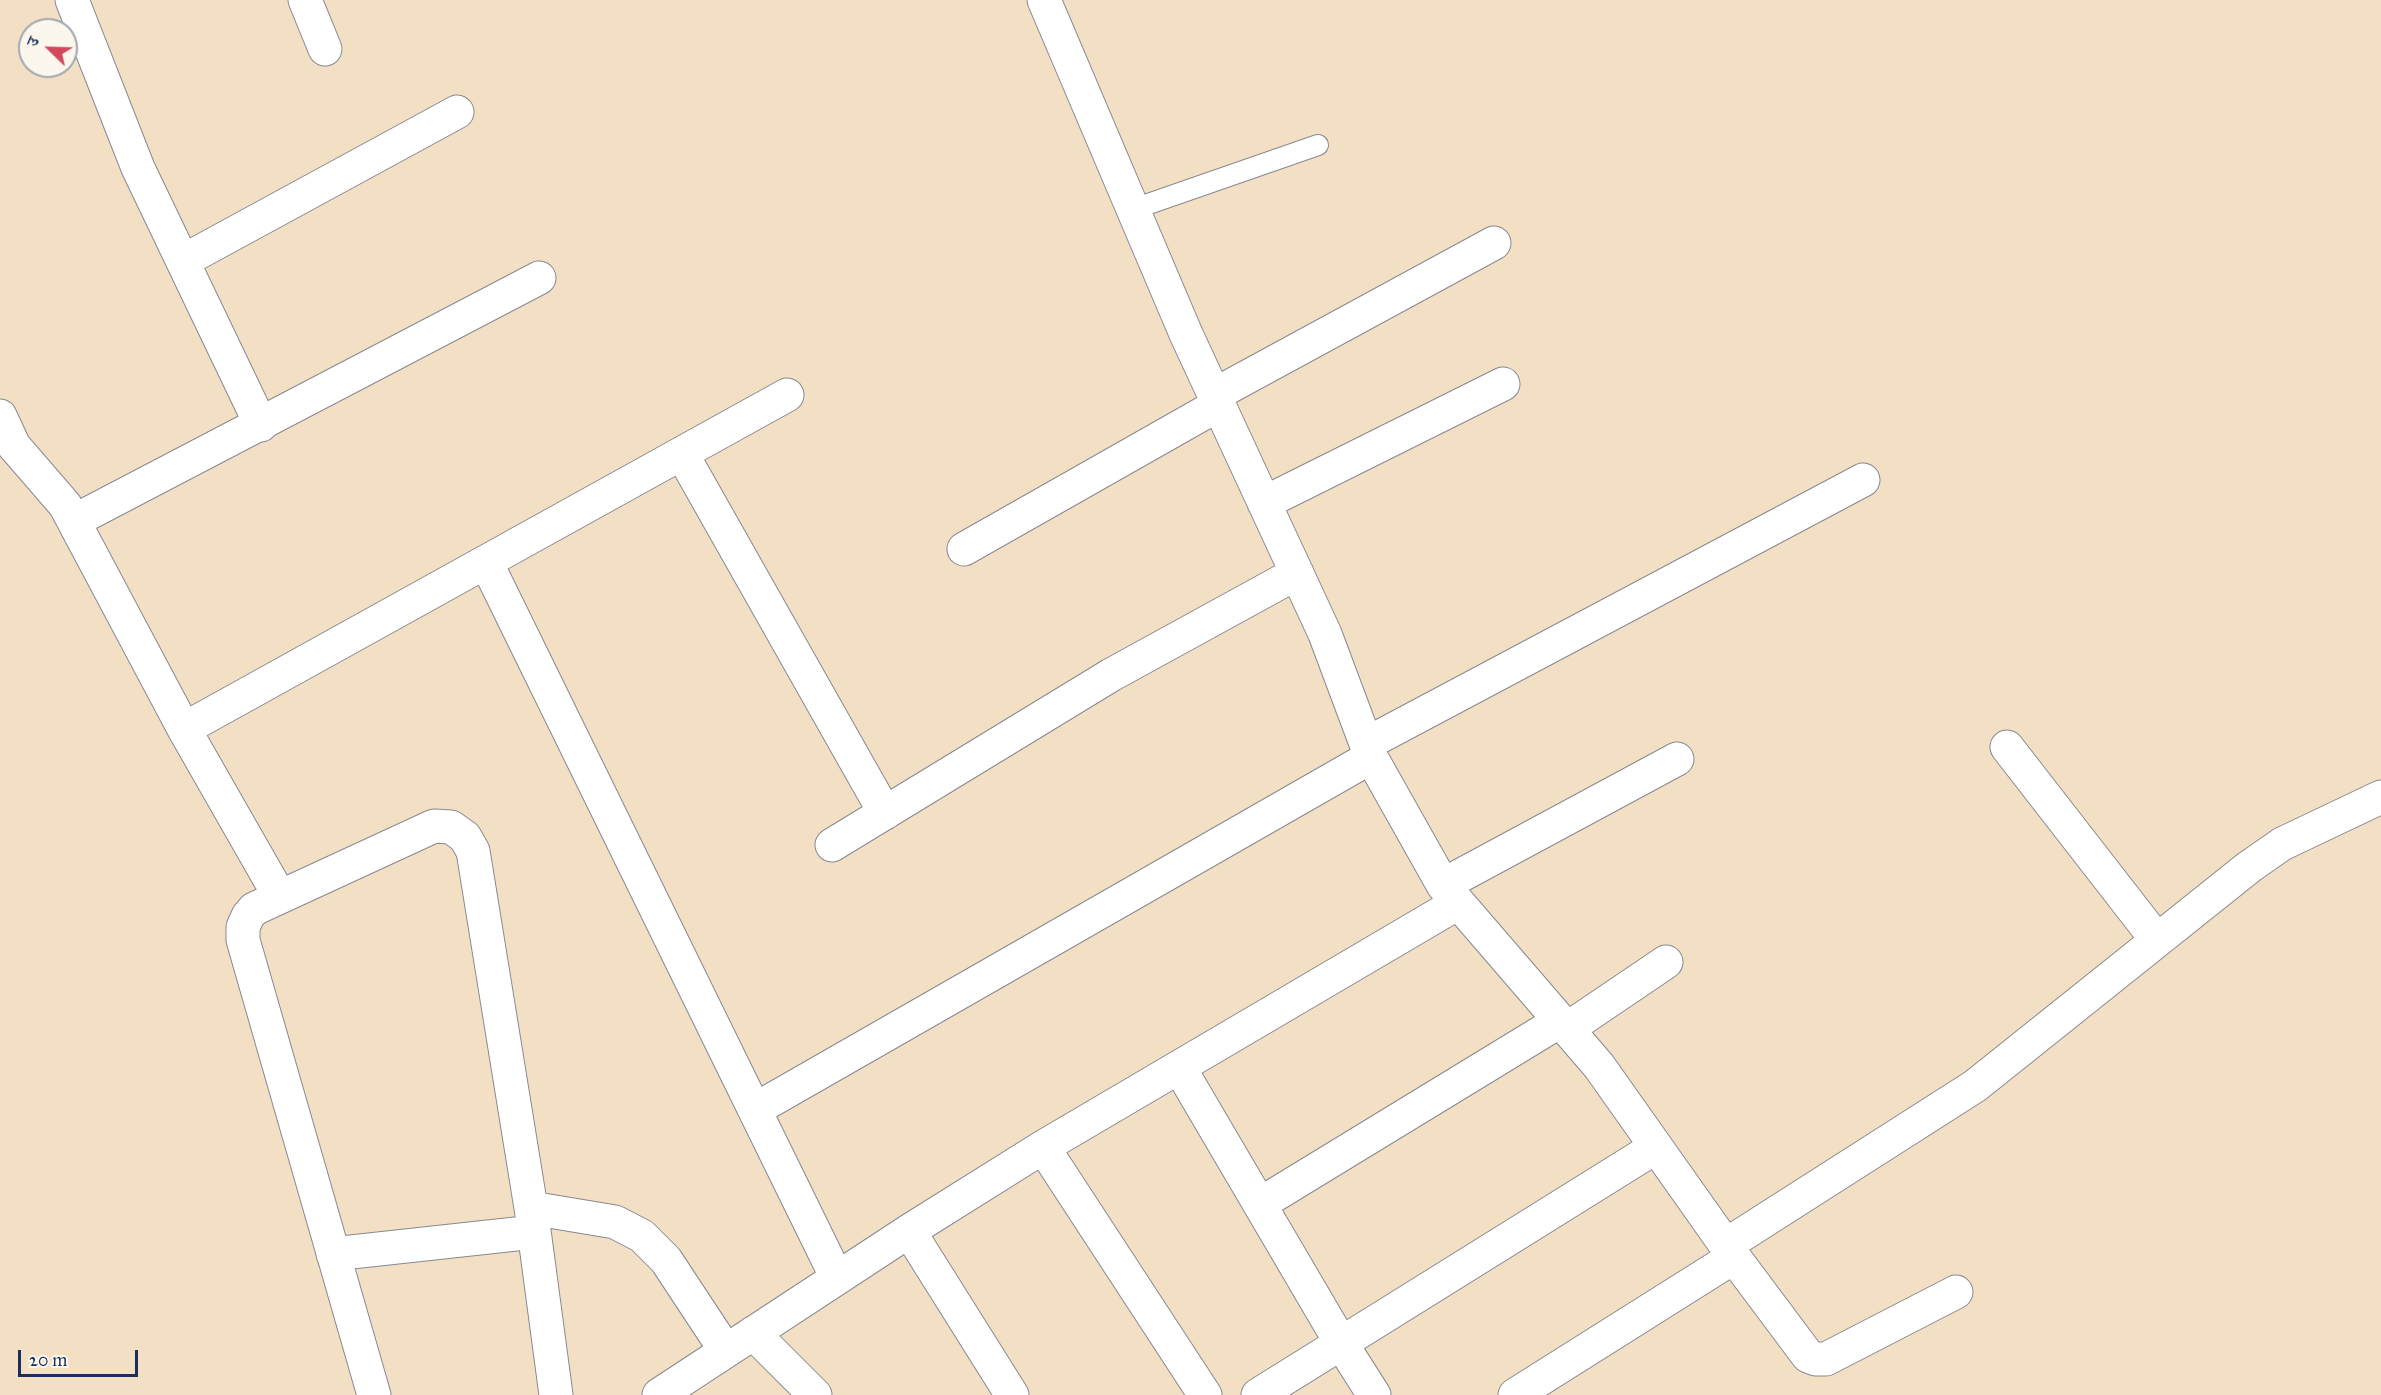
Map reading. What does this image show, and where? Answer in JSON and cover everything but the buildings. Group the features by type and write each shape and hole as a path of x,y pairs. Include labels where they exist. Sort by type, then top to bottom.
{"street":[{"path":"72,0 138,168 261,425"},
{"path":"305,0 326,49"},
{"path":"1044,0 1131,210 1325,634 1369,750 1451,894 1599,1066 1730,1251 1808,1356 1826,1359 1956,1292"},
{"path":"183,261 457,112"},
{"path":"964,549 1216,400 1494,243"},
{"path":"74,521 539,278"},
{"path":"1264,503 1503,384"},
{"path":"184,729 787,395"},
{"path":"0,416 14,446 29,466 57,494 74,521 184,729 280,897"},
{"path":"682,454 885,813"},
{"path":"756,1109 1369,750 1863,480"},
{"path":"486,562 837,1278"},
{"path":"832,845 1111,675 1297,573"},
{"path":"2007,747 2157,940"},
{"path":"659,1395 909,1231 1043,1147 1179,1067 1451,894 1677,759"},
{"path":"1515,1395 1975,1086 2249,867 2282,844 2381,797"},
{"path":"374,1395 243,940 243,927 248,916 255,909 434,826 451,827 465,837 473,851 532,1220 556,1395"},
{"path":"1260,1203 1666,962"},
{"path":"1179,1067 1374,1395"},
{"path":"1043,1147 1205,1395"},
{"path":"1258,1395 1656,1147"},
{"path":"333,1254 532,1220 615,1222 642,1236 666,1260 726,1351"},
{"path":"909,1231 1012,1395"},
{"path":"753,1333 815,1395"}],"lane":[{"path":"1131,210 1318,145"}]}
